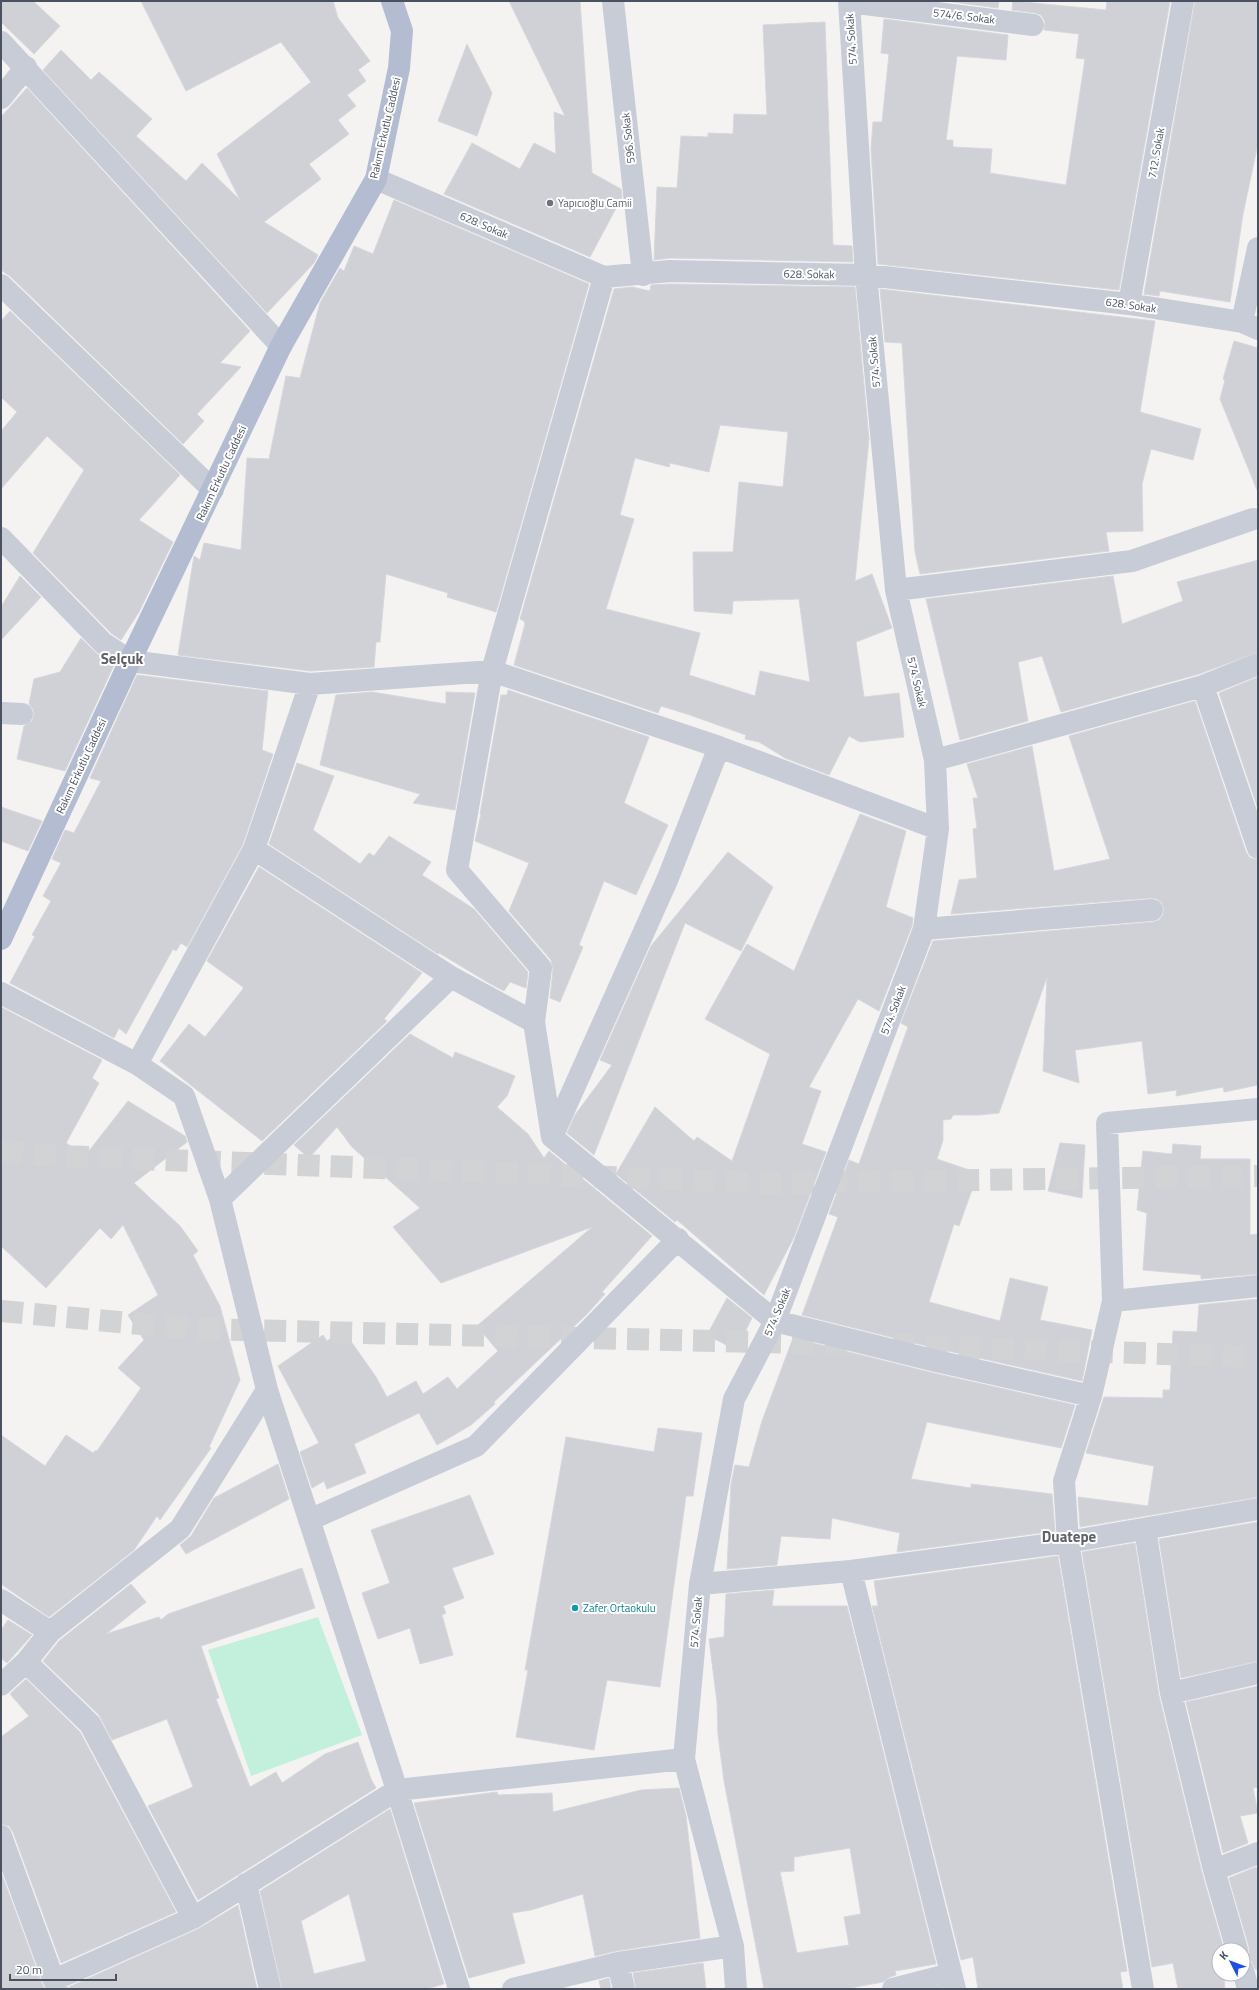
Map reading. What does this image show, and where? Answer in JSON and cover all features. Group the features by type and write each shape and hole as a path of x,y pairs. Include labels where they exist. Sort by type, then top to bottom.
{"main road":[{"name":"Rakım Erkutlu Caddesi","path":"1,939 130,661 281,346 376,178 399,68 402,31 392,1"}],"street":[{"name":"596. Sokak","path":"613,1 643,275"},
{"name":"712. Sokak","path":"1129,304 1183,1"},
{"name":"574/6. Sokak","path":"849,2 1033,25"},
{"name":"574. Sokak","path":"736,1989 733,1946 684,1759 700,1584 734,1399 775,1321 924,929 938,829 934,760 896,590 866,275 849,2"},
{"path":"1,42 281,346"},
{"path":"1,98 26,68"},
{"name":"628. Sokak","path":"376,178 604,277 643,275 670,271 866,275 1129,304 1250,325"},
{"path":"1250,325 1258,248"},
{"path":"604,277 492,671 457,870 540,968 534,1022 552,1137 678,1239 775,1321 932,1360 1091,1396"},
{"path":"1,285 213,490"},
{"path":"896,590 1132,561 1253,520"},
{"path":"1,538 103,643 130,661 310,684 492,671 719,747 938,829"},
{"path":"934,760 1204,686 1258,664"},
{"path":"137,1064 254,848 310,684"},
{"path":"1204,686 1250,797 1258,848"},
{"path":"1,713 22,714"},
{"path":"552,1137 668,878 719,747"},
{"path":"254,848 451,977 534,1022"},
{"path":"924,929 1152,910"},
{"path":"220,1199 451,977"},
{"path":"1,993 137,1064 184,1096 220,1199 267,1390 398,1790 459,1989"},
{"path":"1143,1989 1068,1542 1064,1481 1091,1396 1113,1301 1108,1123 1258,1109"},
{"path":"309,1520 476,1446 678,1239"},
{"path":"1113,1301 1258,1286"},
{"path":"1,1685 26,1662 50,1632 180,1529 267,1390"},
{"path":"700,1584 852,1571 1068,1542 1258,1509"},
{"path":"1145,1529 1171,1692 1214,1870 1235,1942"},
{"path":"852,1571 953,1982 893,1989"},
{"path":"1,1600 50,1632"},
{"path":"26,1662 90,1724 193,1918"},
{"path":"1171,1692 1258,1673"},
{"path":"1,1836 56,1984 193,1918 398,1790 684,1759"},
{"path":"1214,1870 1258,1853"},
{"path":"246,1884 270,1989"},
{"path":"513,1989 618,1964 733,1946"},
{"path":"618,1964 624,1989"}],"green space":[{"path":"318,1617 362,1735 251,1776 208,1650"}],"building":[{"path":"1,1 33,1 60,26 34,54 1,22"},
{"path":"141,1 333,1 338,18 370,61 358,70 366,81 347,95 356,106 338,120 349,134 309,164 321,179 264,222 318,255 314,263 267,313 43,70 61,50 91,80 99,72 152,119 136,136 186,181 202,163 240,200 217,154 311,82 281,42 186,91"},
{"path":"509,1 580,1 592,173 621,189 622,197 590,257 444,194 472,143 520,169 534,143 556,154 554,112 565,116"},
{"path":"953,1 999,1 998,8"},
{"path":"1013,1 1106,10 1107,1 1170,1 1119,290 878,264 871,149 873,122 882,122 889,54 881,53 884,19 1008,35 1006,60 957,56 946,140 953,140 953,147 992,149 990,173 1066,185 1085,59 1076,58 1079,34 1044,30 1045,21 1041,15 1012,10"},
{"path":"1195,1 1258,1 1258,143 1243,214 1230,302 1160,291 1159,296 1144,294"},
{"path":"825,22 833,245 852,246 853,262 670,258 654,260 657,187 677,188 681,136 708,137 708,133 733,134 734,114 767,115 763,25"},
{"path":"467,44 492,93 477,136 438,121"},
{"path":"27,88 250,331 220,363 241,367 197,414 204,421 183,444 10,276 1,270 1,117"},
{"path":"394,200 589,284 496,612 447,597 448,593 386,574 380,642 376,642 374,667 310,671 178,655 194,556 200,560 204,543 241,550 247,458 269,459 286,376 300,378 320,303 340,268 344,271 354,246 373,254"},
{"path":"651,285 855,287 869,439 855,581 872,574 892,628 856,642 864,697 899,693 904,737 860,742 849,736 829,775 785,758 759,742 745,739 746,735 687,714 661,706 658,713 514,665 525,624 524,621 520,619 614,289 632,287 650,291","holes":["720,425 788,432 783,487 739,482 733,552 693,552 694,611 732,614 733,601 799,599 810,682 760,671 755,696 689,675 700,633 606,609 634,519 620,515 635,458 669,467 670,463 709,472"]},
{"path":"880,289 1155,321 1140,412 1201,429 1193,460 1151,449 1142,484 1143,531 1106,532 1109,551 920,574 915,552 902,343 885,342"},
{"path":"10,311 180,475 139,520 173,542 139,612 121,640 111,633 33,553 84,470 47,436 1,489 1,431 17,412 1,397 1,321"},
{"path":"1234,341 1258,348 1257,490 1220,399 1225,380 1223,379"},
{"path":"1258,560 1258,652 1199,674 1061,712 1042,656 1018,662 1028,721 960,740 926,599 1113,576 1122,624 1183,601 1177,582"},
{"path":"20,576 41,597 1,640 1,607"},
{"path":"81,638 96,653 114,665 65,771 17,759 24,726 32,721 34,715 33,709 29,704 34,679 60,672"},
{"path":"137,675 268,691 262,750 273,754 243,844 187,947 181,943 176,951 173,949 126,1034 119,1028 114,1038 10,983 35,936 32,935 51,901 43,896 61,863 52,859 65,830 74,833 101,781 90,778"},
{"path":"1258,677 1258,809 1219,693"},
{"path":"508,690 649,737 624,803 668,825 636,895 604,881 579,945 583,947 560,1002 550,998 553,970 551,960 509,911 529,863 475,841 501,695 507,695"},
{"path":"372,692 446,704 446,692 475,693 455,810 413,803 420,794 320,765 336,695"},
{"path":"1195,701 1246,852 1250,858 1258,860 1258,1085 1224,1092 1223,1087 1176,1096 1177,1090 1148,1094 1142,1041 1075,1050 1079,1083 1043,1071 1047,977 999,1113 953,1115 951,1119 943,1120 943,1140 937,1159 978,1173 959,1226 954,1224 929,1302 1000,1321 1010,1278 1048,1287 1040,1320 1092,1330 1082,1381 935,1348 802,1315 838,1217 829,1214 849,1160 859,1164 908,1027 901,1023 933,941 1153,922 1159,920 1163,915 1164,909 1162,903 1157,899 1151,898 951,914 959,880 977,878 973,829 977,828 973,798 978,798 967,764 1032,746 1054,871 1110,859 1069,736"},
{"path":"297,763 334,776 313,830 360,864 369,853 374,856 389,836 431,862 422,875 474,909 528,972 526,988 510,982 504,991 489,983 439,953 438,954 269,844"},
{"path":"1,807 42,821 28,851 1,841"},
{"path":"860,814 906,831 886,907 913,918 912,926 879,1011 858,999 809,1087 821,1091 802,1144 826,1152 794,1237 764,1295 677,1220 675,1222 616,1174 655,1107 694,1141 697,1137 732,1161 770,1054 705,1019 747,944 794,971"},
{"path":"728,852 773,887 741,951 685,923 594,1155 567,1133 575,1115 612,1065 600,1060 651,946"},
{"path":"259,867 422,973 384,1019 387,1021 262,1141 160,1061 189,1024 205,1037 243,989 243,987 207,961"},
{"path":"1,1007 102,1060 92,1078 99,1083 66,1143 85,1156 128,1101 185,1136 187,1142 134,1183 180,1226 198,1251 193,1255 220,1306 240,1380 209,1447 211,1448 160,1520 157,1516 134,1550 49,1617 1,1584 1,1435 45,1466 66,1435 93,1453 96,1450 97,1451 141,1388 118,1368 144,1340 128,1315 158,1295 123,1225 111,1239 100,1228 46,1288 1,1246"},
{"path":"410,1034 453,1058 455,1052 515,1076 507,1096 497,1107 528,1134 544,1158 549,1151 652,1236 602,1292 605,1294 586,1315 494,1402 495,1404 471,1425 437,1445 419,1413 354,1444 366,1473 327,1489 324,1481 312,1488 300,1452 319,1443 278,1366 323,1335 327,1341 343,1330 376,1377 387,1397 416,1381 423,1394 448,1377 457,1389 498,1351 477,1326 592,1227 441,1283 393,1227 420,1208 352,1147 337,1127 309,1158 294,1145"},
{"path":"1060,1143 1085,1145 1082,1198 1048,1191"},
{"path":"1173,1144 1201,1146 1200,1159 1250,1159 1250,1235 1258,1234 1258,1274 1201,1279 1201,1275 1143,1270 1147,1213 1137,1210 1143,1151 1172,1154"},
{"path":"727,1298 752,1318 736,1350 707,1335"},
{"path":"1258,1299 1258,1497 1080,1527 1078,1497 1148,1506 1154,1466 1086,1453 1104,1397 1163,1398 1163,1390 1170,1390 1173,1331 1197,1332 1199,1305"},
{"path":"793,1338 929,1372 1075,1405 1061,1448 927,1422 911,1479 971,1488 971,1484 1052,1494 1055,1531 897,1552 900,1533 832,1518 830,1539 781,1536 777,1565 727,1569 731,1484 735,1465 749,1467 762,1421"},
{"path":"658,1428 702,1433 693,1496 686,1496 660,1687 607,1680 594,1750 516,1737 528,1670 525,1670 566,1437 654,1452"},
{"path":"278,1464 289,1499 186,1554 180,1545 191,1536 214,1498"},
{"path":"470,1495 494,1554 452,1568 464,1598 443,1606 446,1613 442,1615 453,1655 420,1664 410,1628 378,1639 362,1593 390,1583 371,1530"},
{"path":"1258,1522 1258,1661 1181,1678 1159,1539"},
{"path":"1135,1543 1159,1696 1202,1873 1222,1942 1211,1942 1211,1982 1224,1982 1225,1989 1178,1989 1173,1963 1152,1967 1082,1552"},
{"path":"1058,1556 1127,1971 1120,1972 1123,1989 978,1989 973,1957 961,1960 872,1606 878,1606 874,1581"},
{"path":"302,1568 315,1608 201,1646 219,1698 216,1699 250,1787 276,1772 282,1783 325,1754 358,1742 371,1779 376,1788 198,1900 148,1806 193,1787 167,1719 112,1740 99,1715 43,1661 59,1641 131,1584 146,1602 106,1634 159,1617 161,1620 168,1614"},
{"path":"774,1590 772,1606 847,1606 936,1964 895,1971 896,1975 883,1982 845,1989 764,1989 724,1781 718,1735 717,1702 709,1639 724,1637 726,1594","holes":["850,1848 861,1914 844,1917 849,1945 797,1953 780,1872 794,1871 794,1857"]},
{"path":"8,1620 32,1635 7,1663 1,1658 1,1630"},
{"path":"26,1679 80,1732 176,1912 61,1963 13,1832 9,1826 1,1824 1,1737 29,1716 10,1694"},
{"path":"1258,1686 1258,1787 1253,1788 1258,1813 1240,1816 1248,1843 1223,1853 1186,1702"},
{"path":"679,1788 686,1816 700,1938 616,1951 595,1956 583,1894 531,1910 512,1913 525,1963 469,1978 414,1803 497,1792 498,1795 552,1793 553,1812 641,1790"},
{"path":"390,1809 444,1984 426,1989 282,1989 260,1891","holes":["349,1894 366,1961 314,1974 301,1921"]},
{"path":"1256,1867 1258,1875 1258,1969 1256,1970 1251,1961 1251,1942 1248,1942 1229,1878"},
{"path":"1,1872 44,1989 1,1989"},
{"path":"238,1905 257,1989 69,1989 69,1987 198,1929"},
{"path":"703,1963 706,1989 636,1989 633,1973"},
{"path":"609,1978 611,1989 601,1989 599,1981"}],"tunnel":[{"path":"1,1151 37,1155 770,1183 1258,1176"},
{"path":"1,1311 194,1329 847,1344"},
{"path":"893,1345 1258,1357"}],"place":[{"name":"Yapıcıoğlu Camii","path":"550,203"},
{"name":"Zafer Ortaokulu","path":"575,1608"}],"district":[{"name":"Selçuk","path":"122,658"},
{"name":"Duatepe","path":"1069,1536"}]}
